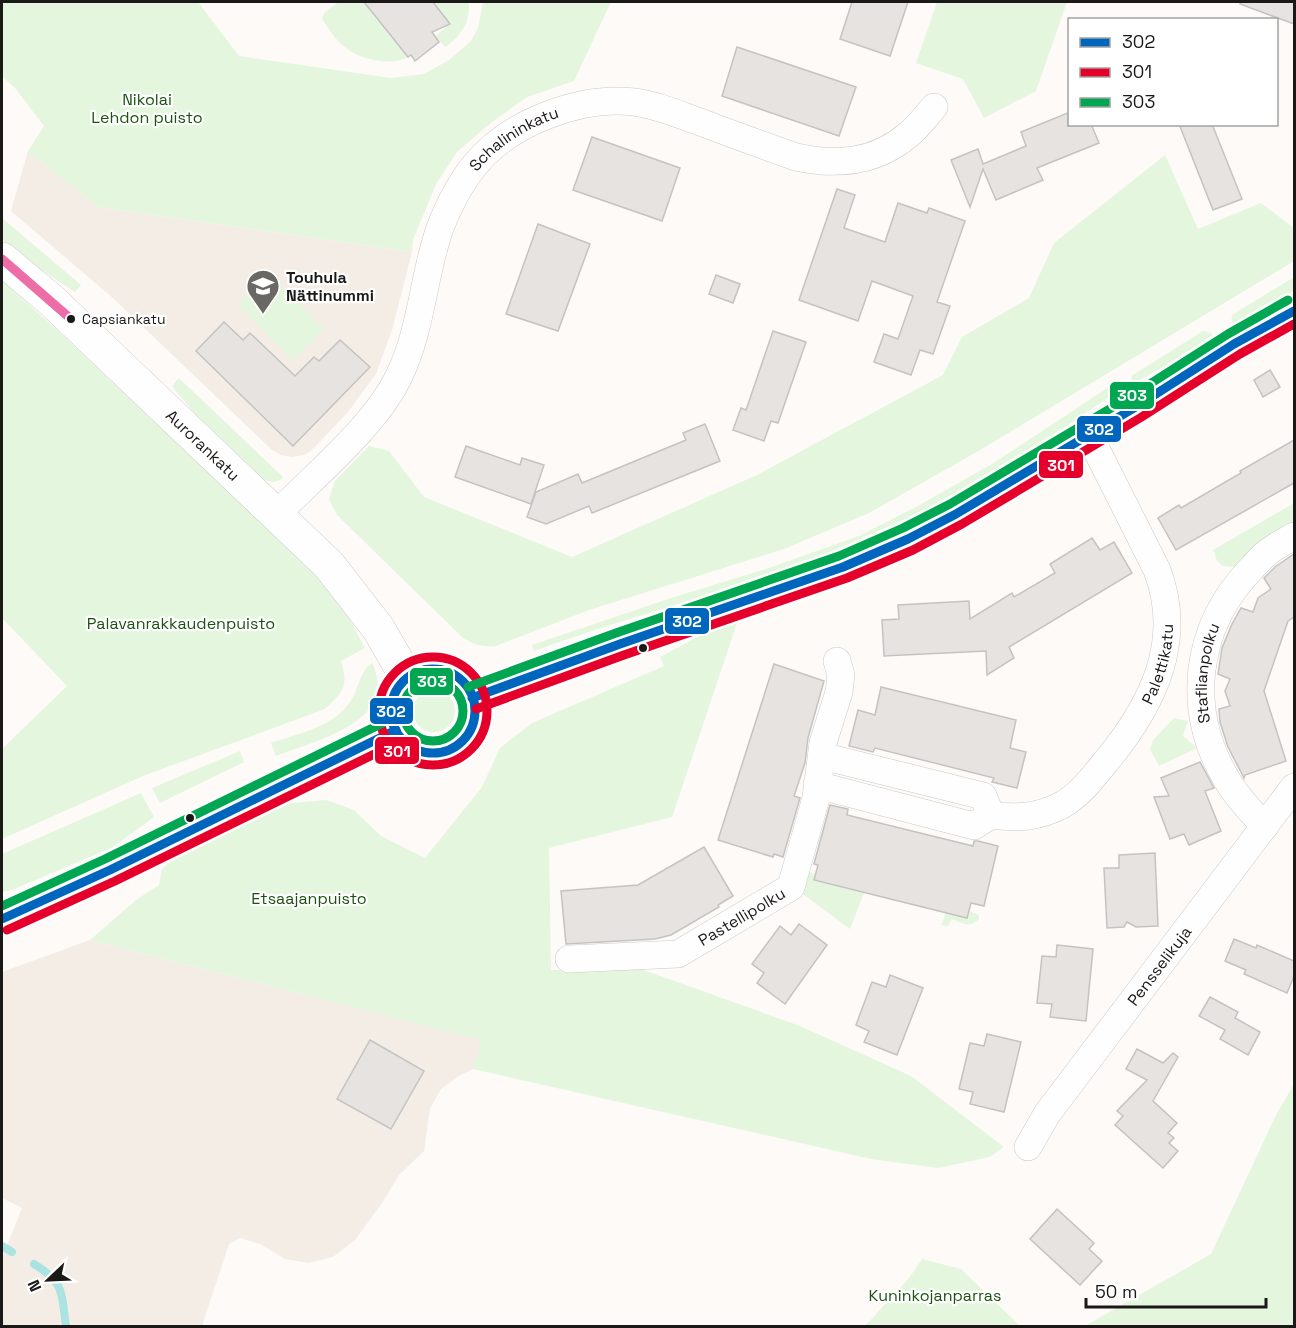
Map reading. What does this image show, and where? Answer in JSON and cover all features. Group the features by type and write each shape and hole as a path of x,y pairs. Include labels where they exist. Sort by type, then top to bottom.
{"main road":[{"path":"472,698 843,567 908,539 956,514 1089,435 1234,344 1294,311"},
{"path":"428,669 451,673 468,688 472,698 474,710 469,732 453,748 442,752 420,751 401,738 391,718 391,706 399,686 417,672 428,669"},
{"path":"2,919 110,870 396,730"}],"street":[{"name":"Schalininkatu","path":"277,514 377,411 399,377 415,334 439,230 451,202 475,165 487,152 526,125 577,105 634,102 664,109 796,157 817,162 846,161 876,156 888,149 909,134 934,107"},
{"name":"Aurorankatu","path":"2,259 51,300 329,565 378,628 407,678"},
{"name":"Palettikatu","path":"818,785 974,826 991,815 1011,818 1030,817 1065,803 1088,783 1119,745 1154,686 1164,662 1168,608 1164,586 1157,570 1089,435"},
{"name":"Staflianpolku","path":"1265,826 1234,792 1212,750 1202,715 1200,682 1203,656 1220,610 1242,578 1267,553 1294,536"},
{"path":"1166,648 1203,656"},
{"name":"Pastellipolku","path":"569,959 678,954 791,887 816,798 824,743 839,692 841,675 837,661"},
{"path":"822,756 983,796 991,815"},
{"name":"Pensselikuja","path":"1028,1148 1047,1114 1294,787"}],"shaded area":[{"name":"Touhula Nättinummi","path":"28,151 98,207 412,252 392,330 376,374 348,412 313,449 304,455 292,457 272,450 114,299 11,211"},
{"path":"90,940 483,1040 473,1069 441,1089 430,1109 424,1151 399,1175 355,1240 333,1257 309,1263 285,1259 260,1244 240,1238 229,1244 202,1326 2,1326 2,1258 22,1208 2,1198 2,972"}],"green space":[{"name":"Nikolai Lehdon puisto","path":"2,2 198,2 239,56 391,78 424,74 449,60 471,41 478,28 483,2 611,2 574,81 527,97 492,122 457,152 436,184 413,240 412,252 98,207 28,151 44,126 15,88 2,76"},
{"path":"339,2 364,2 408,57 394,61 380,61 361,57 346,48 333,35 322,18 325,12"},
{"path":"433,2 469,3 466,23 456,38 445,47 435,36 450,24"},
{"path":"937,2 1067,2 1036,91 984,118 963,79 916,63"},
{"path":"1165,155 1198,229 1261,203 1294,228 1294,261 982,449 869,513 784,549 589,610 496,646 482,646 462,637 337,515 329,499 335,481 369,446 389,451 424,497 572,557 757,475 943,375 962,337 1029,298 1054,243"},
{"path":"2,218 81,285 75,292 17,254 2,239"},
{"path":"269,273 324,329 293,360 237,304"},
{"path":"1294,277 1294,291 1237,326 1233,323 1232,315"},
{"name":"Palavanrakkaudenpuisto","path":"2,281 314,572 342,605 365,648 341,661 344,677 343,688 325,709 143,776 2,839 2,749 67,686 2,618"},
{"path":"1203,331 1211,333 1212,341 1134,383 1131,378 1133,375"},
{"path":"179,378 283,477 281,480 273,482 261,479 203,424 172,386"},
{"path":"1112,385 1115,393 993,476 896,529 862,544 781,573 616,623 534,651 532,645 766,569 859,536 992,464"},
{"path":"1294,503 1294,525 1237,569 1219,563 1213,550"},
{"name":"Etsaajanpuisto","path":"737,623 672,817 549,848 551,970 641,969 800,1026 911,1076 1004,1147 990,1157 938,1168 871,1159 473,1069 482,1040 90,940 136,900 159,885 162,869 180,852 282,804 326,800 354,810 381,836 425,858 482,787 500,748 532,723 664,666 660,657 709,631"},
{"path":"373,663 378,690 373,703 364,715 336,733 276,756 271,743 322,725 340,714 351,701 365,670"},
{"path":"434,690 442,691 449,696 454,703 454,719 449,726 442,731 434,732 426,731 419,726 414,719 413,711 414,703 419,696 426,691"},
{"path":"1174,718 1188,721 1183,736 1197,748 1159,766 1150,749 1153,740"},
{"path":"240,751 244,762 160,803 152,788"},
{"path":"141,793 154,817 113,847 12,890 2,892 2,854"},
{"path":"806,871 816,874 815,881 835,886 837,878 858,884 856,891 864,893 850,929 800,892"},
{"path":"969,911 979,915 976,922 963,924 952,919 948,926 941,925 946,913 967,918"},
{"path":"1294,1084 1294,1326 1085,1326 1211,1254 1276,1115"},
{"name":"Kuninkojanparras","path":"922,1259 961,1269 1020,1326 865,1326 909,1278"}],"building":[{"path":"364,2 433,2 450,24 432,32 439,42 415,61 411,55 408,57"},
{"path":"852,2 908,2 890,56 840,39"},
{"path":"1240,2 1294,2 1294,24 1278,18 1240,4"},
{"path":"737,47 856,87 839,136 722,96"},
{"path":"1068,113 1068,126 1092,126 1099,143 1037,168 1043,180 996,200 983,169 970,207 951,160 978,149 983,164 1026,146 1021,132"},
{"path":"1180,126 1213,126 1242,199 1213,210"},
{"path":"592,137 680,168 662,221 573,190"},
{"path":"837,189 855,195 844,228 885,242 898,203 927,213 929,208 965,221 937,302 950,306 933,354 920,350 911,375 874,362 884,334 898,339 913,296 872,281 858,321 799,300"},
{"path":"538,224 590,244 558,331 506,314"},
{"path":"716,275 740,284 733,303 709,294"},
{"name":"Touhula Nättinummi","path":"224,322 243,340 250,333 295,376 314,357 319,361 340,340 370,367 293,446 196,351"},
{"path":"773,331 806,342 778,423 771,421 764,441 733,430 741,408 746,410"},
{"path":"1270,370 1280,387 1263,397 1254,380"},
{"path":"705,424 720,461 592,513 589,506 546,524 527,517 536,492 578,474 582,483 686,440 683,433"},
{"path":"1294,440 1294,483 1176,550 1158,518 1179,505 1181,508"},
{"path":"466,446 520,465 522,458 544,465 531,504 455,477"},
{"path":"1092,538 1100,550 1114,542 1132,573 1009,647 1014,658 987,675 986,651 884,656 882,620 899,619 898,605 969,601 970,619 1012,593 1014,597 1055,573 1050,564"},
{"path":"1294,554 1294,617 1288,621 1264,691 1286,761 1245,775 1244,778 1228,747 1220,722 1219,709 1230,706 1225,691 1230,679 1218,674 1222,648 1241,608 1253,612 1258,598 1271,589 1264,578"},
{"path":"774,664 824,681 808,738 805,763 794,796 800,798 783,857 774,854 773,857 718,840"},
{"path":"881,687 1016,720 1010,748 1026,752 1017,788 992,782 994,778 875,748 873,752 849,746 858,710 875,715"},
{"path":"1200,762 1214,788 1205,791 1221,831 1189,845 1184,834 1170,839 1154,797 1169,796 1161,778"},
{"path":"830,805 848,809 847,815 973,846 974,841 978,841 998,846 984,906 971,903 967,918 814,880 818,865 814,864"},
{"path":"704,847 733,896 718,905 719,907 671,935 655,939 566,944 561,891 638,885"},
{"path":"1155,853 1158,926 1136,927 1127,922 1124,927 1107,928 1104,868 1119,868 1119,855"},
{"path":"799,924 827,945 785,1004 757,983 764,973 752,964 780,926 791,935"},
{"path":"1234,939 1256,948 1257,945 1294,961 1294,976 1287,993 1244,974 1246,970 1225,961"},
{"path":"1057,945 1093,949 1086,1021 1050,1017 1052,1004 1037,1003 1042,956 1056,957"},
{"path":"890,975 923,988 897,1055 864,1042 869,1031 856,1025 872,982 886,987"},
{"path":"1210,997 1238,1012 1235,1018 1260,1032 1248,1055 1220,1039 1225,1030 1199,1016"},
{"path":"987,1034 1021,1042 1004,1112 970,1104 973,1092 959,1089 970,1043 984,1046"},
{"path":"370,1040 424,1071 391,1129 337,1099"},
{"path":"1137,1049 1163,1063 1173,1053 1178,1057 1153,1101 1177,1123 1168,1133 1174,1138 1169,1143 1178,1151 1163,1168 1115,1125 1123,1116 1117,1111 1147,1080 1126,1069"},
{"path":"1057,1209 1094,1243 1089,1249 1102,1261 1080,1285 1030,1239"}],"waterway":[{"path":"2,1246 12,1252"},
{"path":"34,1264 51,1277 60,1289 66,1326"}],"transit line":[{"path":"2,259 71,319"},
{"name":"303","path":"468,687 839,556 903,528 950,504 1128,398 1228,334 1288,300"},
{"name":"302","path":"472,698 843,567 908,539 956,514 1134,408 1234,344 1294,311"},
{"name":"301","path":"476,709 847,578 913,550 962,524 1140,418 1240,354 1294,324"},
{"name":"301","path":"433,657 443,658 463,666 471,673 478,681 486,701 487,711 486,721 478,741 471,749 463,756 443,764 433,765 423,764 403,756 395,749 388,741 380,721 379,711 380,701 388,681 395,673 403,666 423,658 433,657"},
{"name":"302","path":"433,669 456,676 468,688 475,711 468,734 456,746 433,753 410,746 398,734 391,711 398,688 410,676 433,669"},
{"name":"303","path":"433,681 454,690 463,711 454,732 433,741 412,732 403,711 412,690 433,681"},
{"name":"303","path":"2,906 105,859 391,719"},
{"name":"302","path":"2,919 110,870 396,730"},
{"name":"301","path":"7,930 115,881 401,741"}],"place":[{"name":"Touhula Nättinummi","path":"263,315"},
{"name":"Capsiankatu","path":"71,319"}]}
